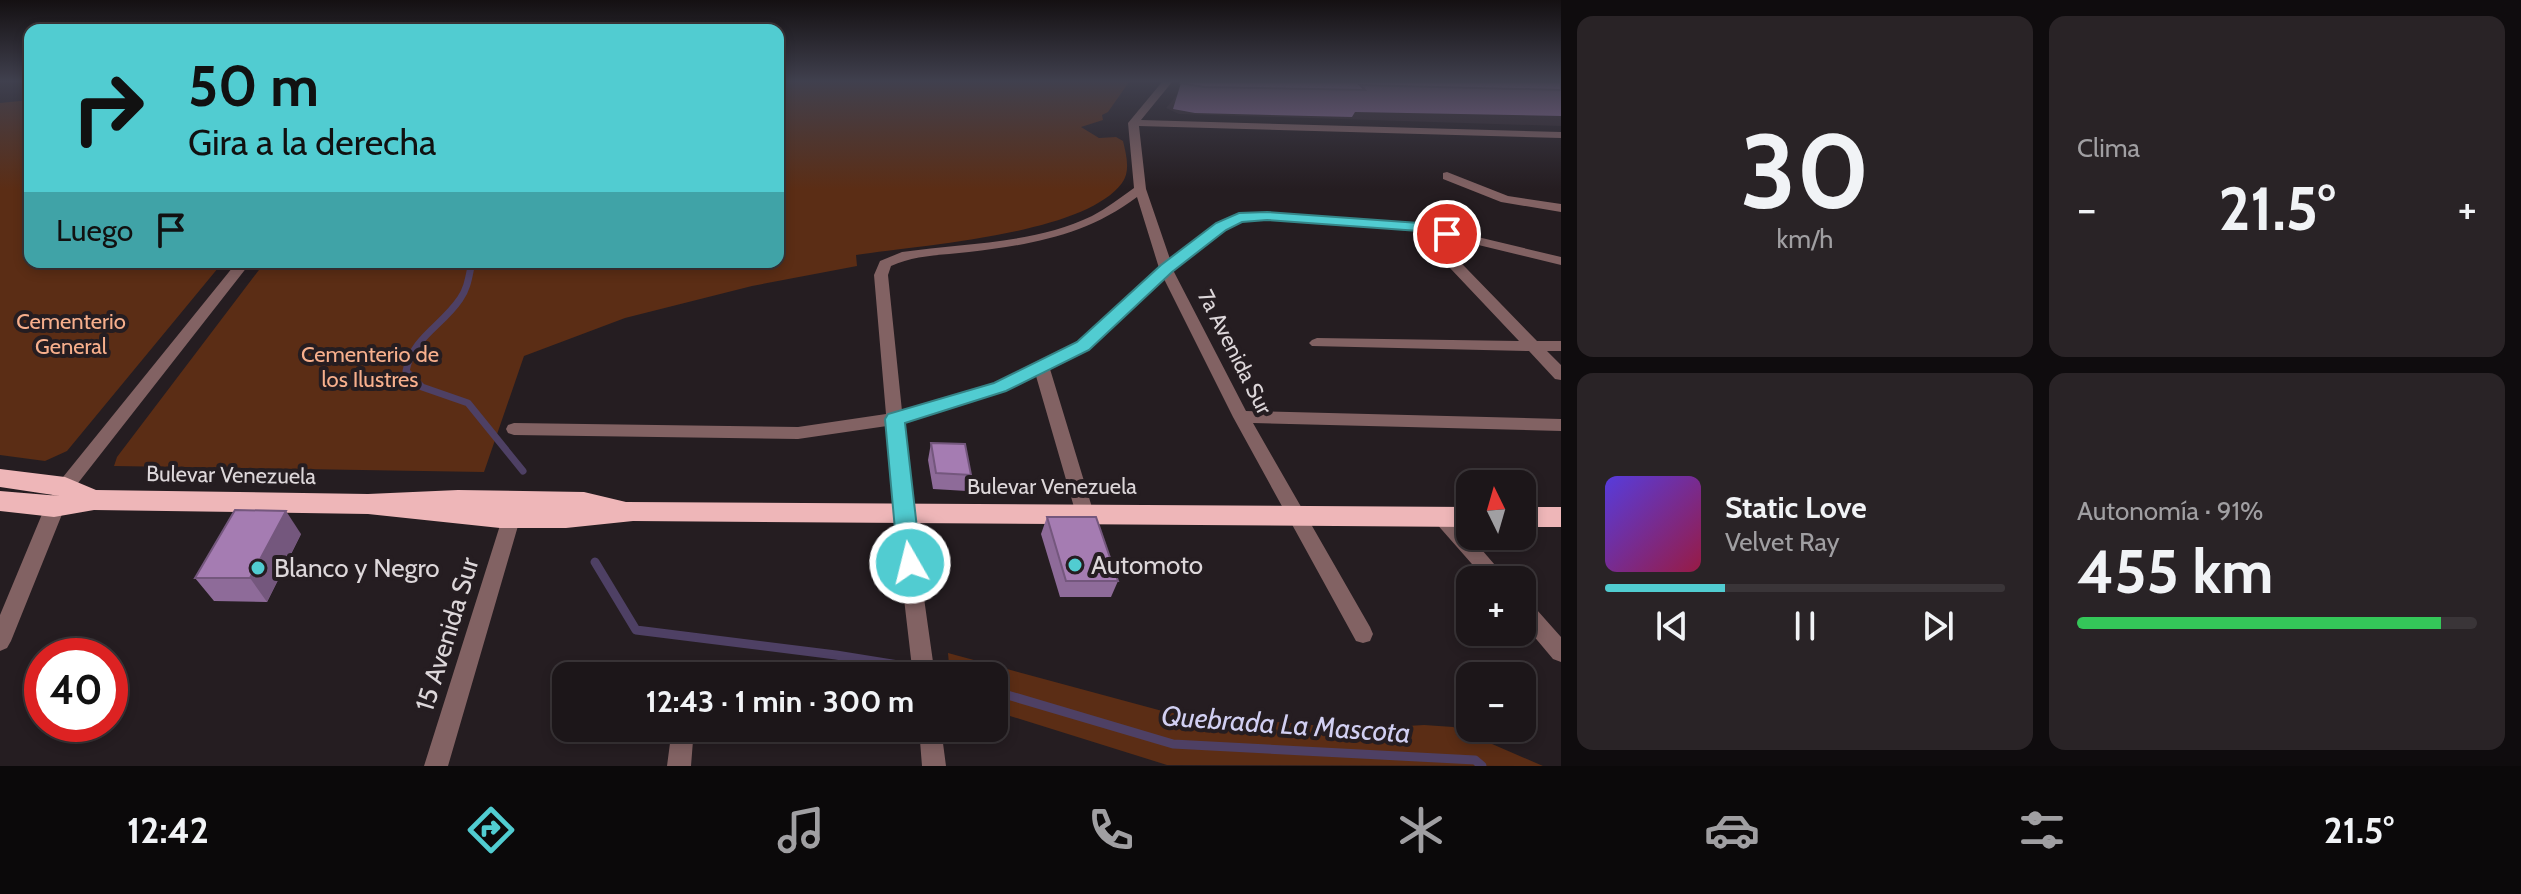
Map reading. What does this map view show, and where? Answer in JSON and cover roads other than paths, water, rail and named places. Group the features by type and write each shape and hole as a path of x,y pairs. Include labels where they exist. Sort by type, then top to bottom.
{"highway":[{"name":"Bulevar Venezuela","path":"0,478 59,497"},
{"name":"Bulevar Venezuela","path":"0,501 59,497 368,504 458,500 584,502 633,511"},
{"name":"Bulevar Venezuela","path":"368,504 449,517 511,519 577,519 633,511 1456,517"},
{"path":"1536,517 1561,517"}],"street":[{"path":"1133,123 1137,118"},
{"path":"1133,123 1561,135"},
{"name":"7a Avenida Sur","path":"1133,123 1140,189 1166,269 1241,417 1363,634"},
{"path":"1447,176 1505,199 1561,208"},
{"path":"922,662 903,513 881,275 888,261 1068,229 1094,220 1140,189"},
{"path":"514,429 798,433 895,419 1000,387 1083,346 1166,269 1221,226 1239,218 1267,216 1419,227 1561,261"},
{"path":"1419,227 1561,375"},
{"path":"0,641 59,497 239,268"},
{"path":"1317,343 1561,346"},
{"path":"1041,366 1085,514"},
{"path":"1241,417 1561,425"},
{"path":"1442,517 1486,566"},
{"name":"15 Avenida Sur","path":"436,766 511,519"},
{"path":"1536,623 1561,652"},
{"path":"679,766 682,742"},
{"path":"931,742 934,766"}],"waterway":[{"name":"Quebrada La Mascota","path":"471,268 463,295 415,349 406,371 422,387 468,403 523,471"},
{"name":"Quebrada La Mascota","path":"595,562 636,630 880,662"},
{"name":"Quebrada La Mascota","path":"1008,695 1173,744 1475,760 1482,766"}],"place":[{"name":"Automoto","path":"1075,565"},
{"name":"Blanco y Negro","path":"258,568"}],"park label":[{"name":"Cementerio General","path":"71,334"},
{"name":"Cementerio de los Ilustres","path":"370,366"}]}
